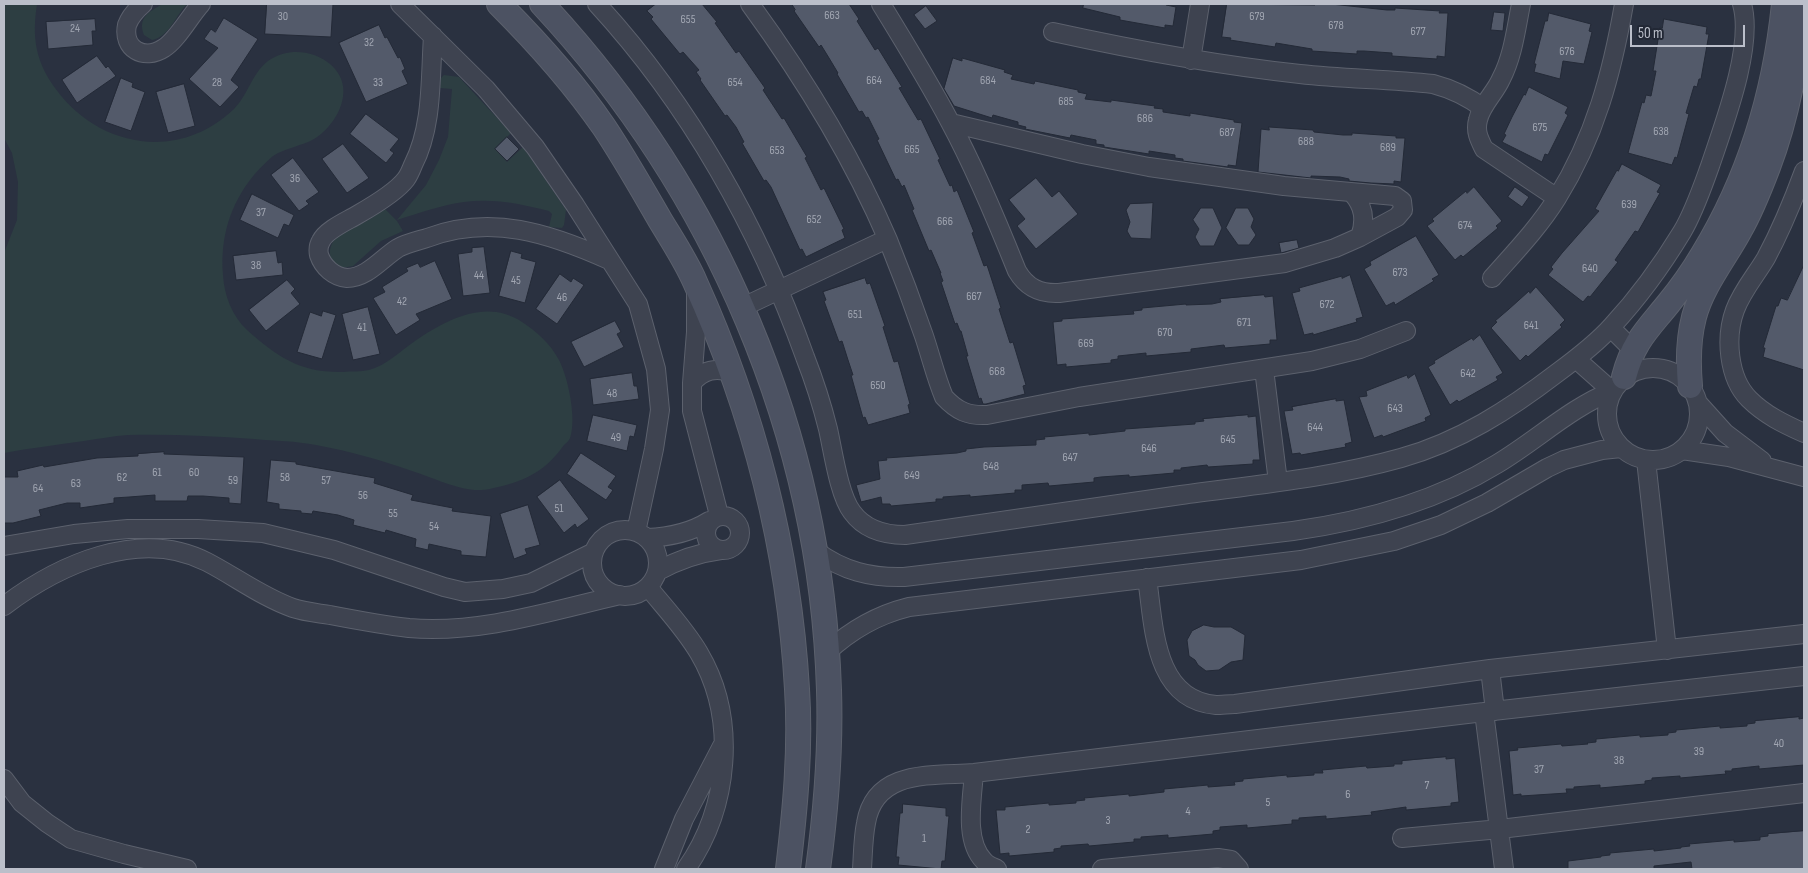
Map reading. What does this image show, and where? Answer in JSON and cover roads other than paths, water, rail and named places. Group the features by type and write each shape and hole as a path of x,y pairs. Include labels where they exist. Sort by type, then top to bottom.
{"street":[{"path":"143,4 135,11 128,24 126,33 130,43 136,50 145,54 154,53 166,47 201,4"},
{"path":"400,4 486,89 535,147 575,205 638,304 656,369 660,410 642,535 657,553 658,571 648,587 630,596 609,592 600,584 594,574 592,563 594,552 604,537 611,533 628,530 642,535 680,534 698,528 714,518 730,516 738,524 740,534 739,540 731,548 681,559 658,571"},
{"path":"499,4 531,36 562,72 603,126 634,175 695,280 732,373 753,435 777,532 791,621 798,691 797,780 788,869"},
{"path":"542,4 600,71 633,114 663,159 719,256 767,367 787,427 803,489 816,552 827,652 829,691 828,782 818,869"},
{"path":"597,4 661,82 706,149 745,218 779,290 808,366 827,426 844,497 851,511 861,522 889,535 905,535 1278,482 1365,467 1404,457 1451,439 1484,423 1525,398 1576,359 1611,328 1650,279 1683,231 1699,197 1728,112 1744,47 1746,16 1742,4"},
{"path":"750,4 811,93 839,140 887,239 907,287 944,398 963,413 975,416 987,415 1079,397 1322,359 1360,349 1406,331"},
{"path":"881,4 951,123 986,196 1017,272 1030,287 1039,291 1059,293 1259,267 1310,256 1360,237 1397,217 1403,206 1402,202 1395,196 1226,179 1149,167 1082,154 951,123"},
{"path":"1191,60 1200,4"},
{"path":"1521,4 1508,64 1478,118 1479,140 1484,149 1557,198"},
{"path":"1492,278 1527,240 1557,198 1584,147 1605,94 1624,4"},
{"path":"1784,4 1771,91 1754,148 1731,202 1703,254 1669,303 1642,334 1606,410 1612,436 1621,448 1646,460 1665,458 1682,450 1691,440 1697,429 1699,416 1694,394 1689,351 1694,316 1707,287 1741,229 1768,167 1788,103 1804,4"},
{"path":"1053,32 1191,60 1302,74 1433,84 1452,89 1469,97 1483,108"},
{"path":"433,36 426,131 420,152 406,179 382,199 336,227 321,240 318,250 320,259 329,271 346,278 362,275 400,248 440,232 494,226 544,234 609,260"},
{"path":"1804,171 1782,228 1735,310 1730,332 1729,355 1736,378 1748,398 1766,413 1785,425 1804,433"},
{"path":"1352,193 1361,206 1363,214 1360,237"},
{"path":"743,308 887,239"},
{"path":"695,280 696,332 692,411 714,518"},
{"path":"1669,303 1672,308 1682,315 1694,316"},
{"path":"1611,328 1633,350"},
{"path":"1576,359 1618,384"},
{"path":"816,552 830,562 848,570 885,578 920,576 1336,525 1377,515 1418,502 1450,489 1496,465 1532,443 1580,406 1641,370 1658,368 1676,374 1725,433 1758,458 1775,468"},
{"path":"1264,369 1278,482"},
{"path":"692,383 701,374 713,370 732,373"},
{"path":"827,652 857,628 891,611 925,605 1301,560 1394,541 1441,525 1479,507 1564,460 1602,450 1621,448"},
{"path":"1682,450 1729,457 1804,477"},
{"path":"1646,460 1667,650"},
{"path":"714,518 706,526 706,539 710,544 721,550"},
{"path":"4,546 74,534 128,528 198,529 263,533 334,550 444,587 465,592 504,589 531,583 594,552"},
{"path":"4,606 45,578 89,559 114,552 145,548 183,552 294,608 408,628 474,628 620,595"},
{"path":"920,576 925,605"},
{"path":"1147,578 1158,652 1165,671 1177,687 1195,699 1215,705 1235,704 1490,669 1804,634"},
{"path":"648,587 699,654 712,682 718,704 724,743 722,780 714,817 699,852 686,869"},
{"path":"1490,669 1490,711 1504,869"},
{"path":"862,869 868,816 876,798 886,787 906,778 974,773 1490,711 1804,676"},
{"path":"798,691 805,695 813,696 822,695 829,691"},
{"path":"664,869 684,819 724,743"},
{"path":"797,780 813,773 824,777 828,782"},
{"path":"974,773 971,834 975,850 985,862 997,869"},
{"path":"4,779 22,803 71,839 187,869"},
{"path":"1402,838 1500,829 1804,793"},
{"path":"1102,869 1218,858 1231,860 1238,869"}]}
